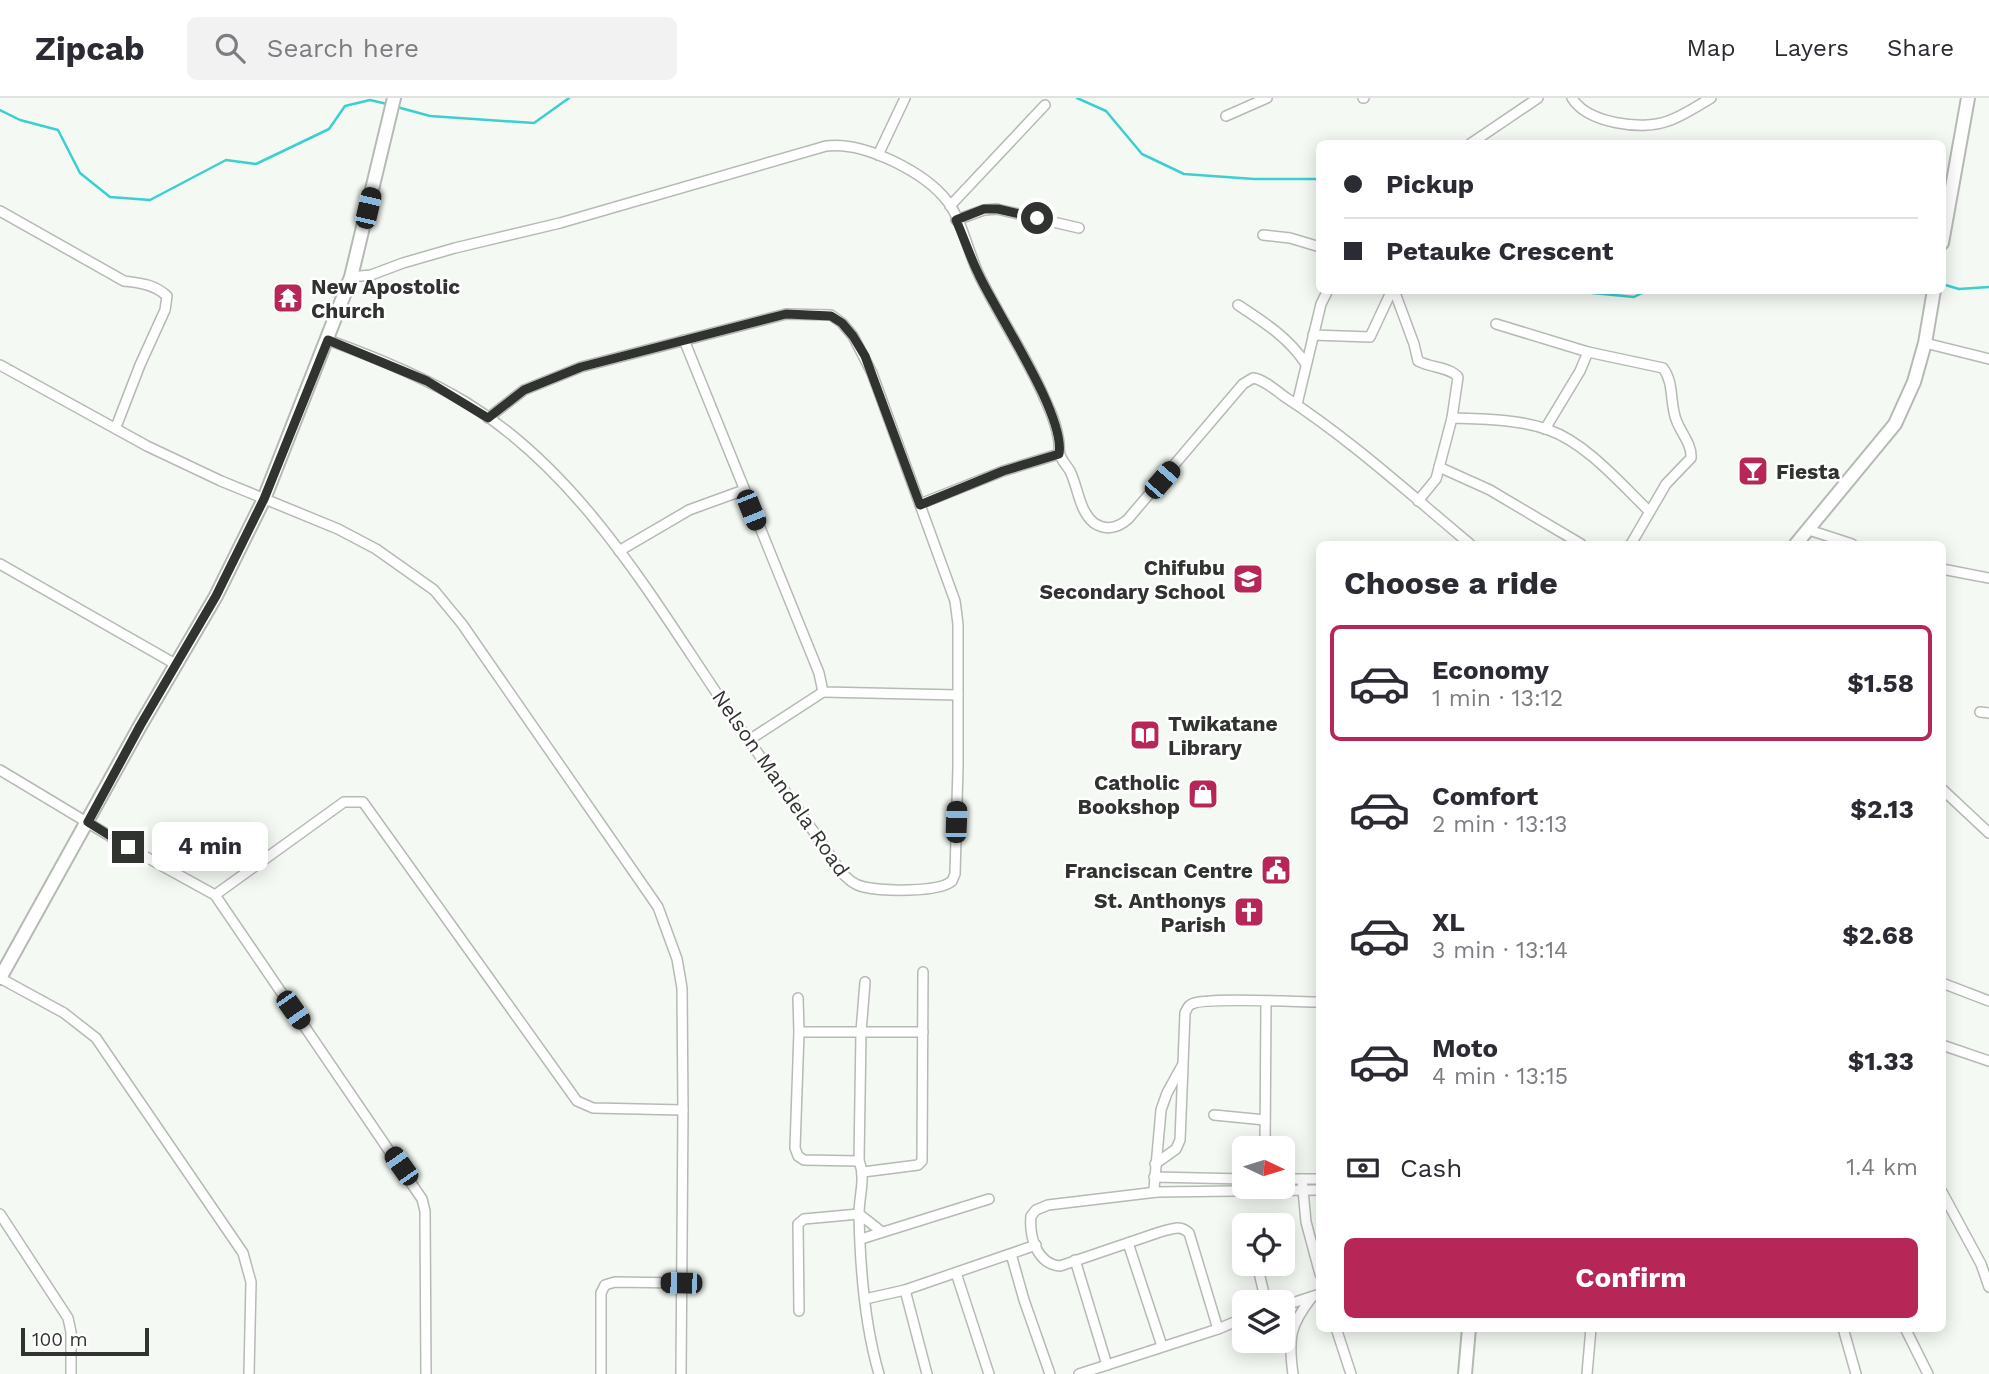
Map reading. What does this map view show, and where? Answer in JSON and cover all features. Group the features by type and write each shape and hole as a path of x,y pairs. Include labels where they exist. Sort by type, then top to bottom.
{"street":[{"path":"249,1374 251,1282 243,1253 96,1038 64,1013 0,978 140,726 216,596 264,499 351,277 394,98"},
{"path":"878,155 905,98"},
{"path":"1226,116 1267,98"},
{"path":"1476,140 1538,98"},
{"path":"1572,98 1584,111 1604,121 1650,124 1668,121 1711,98"},
{"path":"1946,198 1968,98"},
{"path":"950,206 1045,105"},
{"path":"351,277 370,275 455,248 560,223 826,146 844,146 878,155 913,172 936,189 950,206 978,274 1043,394 1056,427 1059,454 1070,471 1087,514 1094,523 1113,528 1128,519 1249,379 1258,378 1368,458 1466,541"},
{"path":"956,220 984,209 998,209 1079,228"},
{"path":"0,211 124,281 159,288 167,296 165,310 116,427"},
{"path":"1263,235 1290,238 1316,246"},
{"path":"1297,404 1321,304 1326,294"},
{"path":"1313,335 1370,337 1391,294"},
{"path":"1395,294 1418,361 1429,367 1452,371 1458,377 1452,418 1436,479 1418,501"},
{"path":"1799,541 1895,424 1914,382 1934,294"},
{"path":"1238,305 1264,321 1296,348 1306,364"},
{"name":"Nelson Mandela Road","path":"328,340 427,381 488,418 556,477 619,551 841,872 851,882 874,888 937,888 952,881 958,695 958,624 955,601 872,373 853,336 842,323 831,316 786,314 581,367 524,390 488,418"},
{"path":"1496,324 1588,352 1663,368 1669,376 1675,419 1692,451 1691,458 1666,484 1633,541"},
{"path":"684,340 814,661 823,692"},
{"path":"1925,343 1989,359"},
{"path":"1545,429 1580,371 1588,352"},
{"path":"0,365 147,446 264,499 295,510 376,549 434,590 463,624 658,907 677,960 682,988 684,1110 681,1374"},
{"path":"1452,418 1488,419 1545,429 1595,459 1649,511"},
{"path":"920,505 1003,471 1059,454"},
{"path":"1438,467 1490,489 1576,541"},
{"path":"619,551 689,510 744,491"},
{"path":"1809,530 1843,541"},
{"path":"0,564 177,665"},
{"path":"1946,570 1989,578"},
{"path":"749,740 823,692 958,695"},
{"path":"0,770 215,895 422,1199 425,1211 426,1374"},
{"path":"1946,793 1989,833"},
{"path":"215,895 344,802 363,802 577,1101 593,1108 684,1110"},
{"path":"863,1171 918,1165 922,1161 923,972"},
{"path":"865,982 861,1032 859,1161 863,1171 859,1214 865,1299 879,1374"},
{"path":"1946,985 1989,1001"},
{"path":"798,999 795,1148 798,1156 804,1160 859,1161"},
{"path":"1265,1136 1266,1002"},
{"path":"1155,1164 1176,1149 1180,1140 1185,1013 1192,1003 1316,1002"},
{"path":"799,1032 923,1032"},
{"path":"1946,1046 1989,1061"},
{"path":"1157,1192 1154,1189 1154,1177 1161,1110 1183,1064"},
{"path":"1214,1115 1265,1120"},
{"path":"1154,1177 1232,1179"},
{"path":"1295,1180 1316,1180"},
{"path":"1302,1180 1306,1222 1316,1259"},
{"path":"1218,1329 1189,1233 1184,1228 1177,1227 1060,1266 1050,1265 1042,1260 1031,1234 1031,1216 1036,1210 1048,1205 1157,1192 1232,1190"},
{"path":"1295,1191 1316,1190"},
{"path":"861,1239 989,1199"},
{"path":"1946,1199 1981,1264 1989,1287"},
{"path":"0,1214 68,1318 71,1332 71,1374"},
{"path":"799,1311 798,1224 804,1219 859,1214 882,1232"},
{"path":"1128,1243 1162,1346"},
{"path":"865,1299 905,1290 1036,1245"},
{"path":"1011,1254 1050,1374"},
{"path":"1075,1260 1107,1365"},
{"path":"956,1273 989,1374"},
{"path":"601,1374 601,1293 605,1285 615,1282 681,1283"},
{"path":"905,1290 927,1374"},
{"path":"1295,1302 1316,1296"},
{"path":"1293,1374 1294,1322 1316,1296"},
{"path":"1079,1374 1232,1323"},
{"path":"1337,1332 1351,1374"},
{"path":"1465,1374 1469,1332"},
{"path":"1587,1374 1591,1332"},
{"path":"1844,1332 1856,1374"},
{"path":"1907,1332 1928,1374"}],"waterway":[{"path":"397,107 430,116 534,123 569,98"},
{"path":"1077,98 1106,111 1142,154 1184,174 1254,179 1316,179"},
{"path":"0,110 20,120 58,130 80,173 110,197 150,200 226,160 256,164 329,129 345,106 370,100 387,104"},
{"path":"1946,285 1959,289 1989,287"},
{"path":"1603,294 1634,297 1640,294"}],"place":[{"name":"New Apostolic Church","path":"288,298"},
{"name":"Fiesta","path":"1753,471"},
{"name":"Chifubu Secondary School","path":"1248,579"},
{"name":"Twikatane Library","path":"1145,735"},
{"name":"Catholic Bookshop","path":"1203,794"},
{"name":"Franciscan Centre","path":"1276,870"},
{"name":"St. Anthonys Parish","path":"1249,912"}],"route":[{"path":"128,847 88,822 216,596 264,499 328,340 427,381 488,418 524,390 581,367 786,314 831,316 842,323 865,356 920,505 1003,471 1059,454 1056,427 1043,394 978,274 956,220 984,209 998,209 1037,218"}]}
